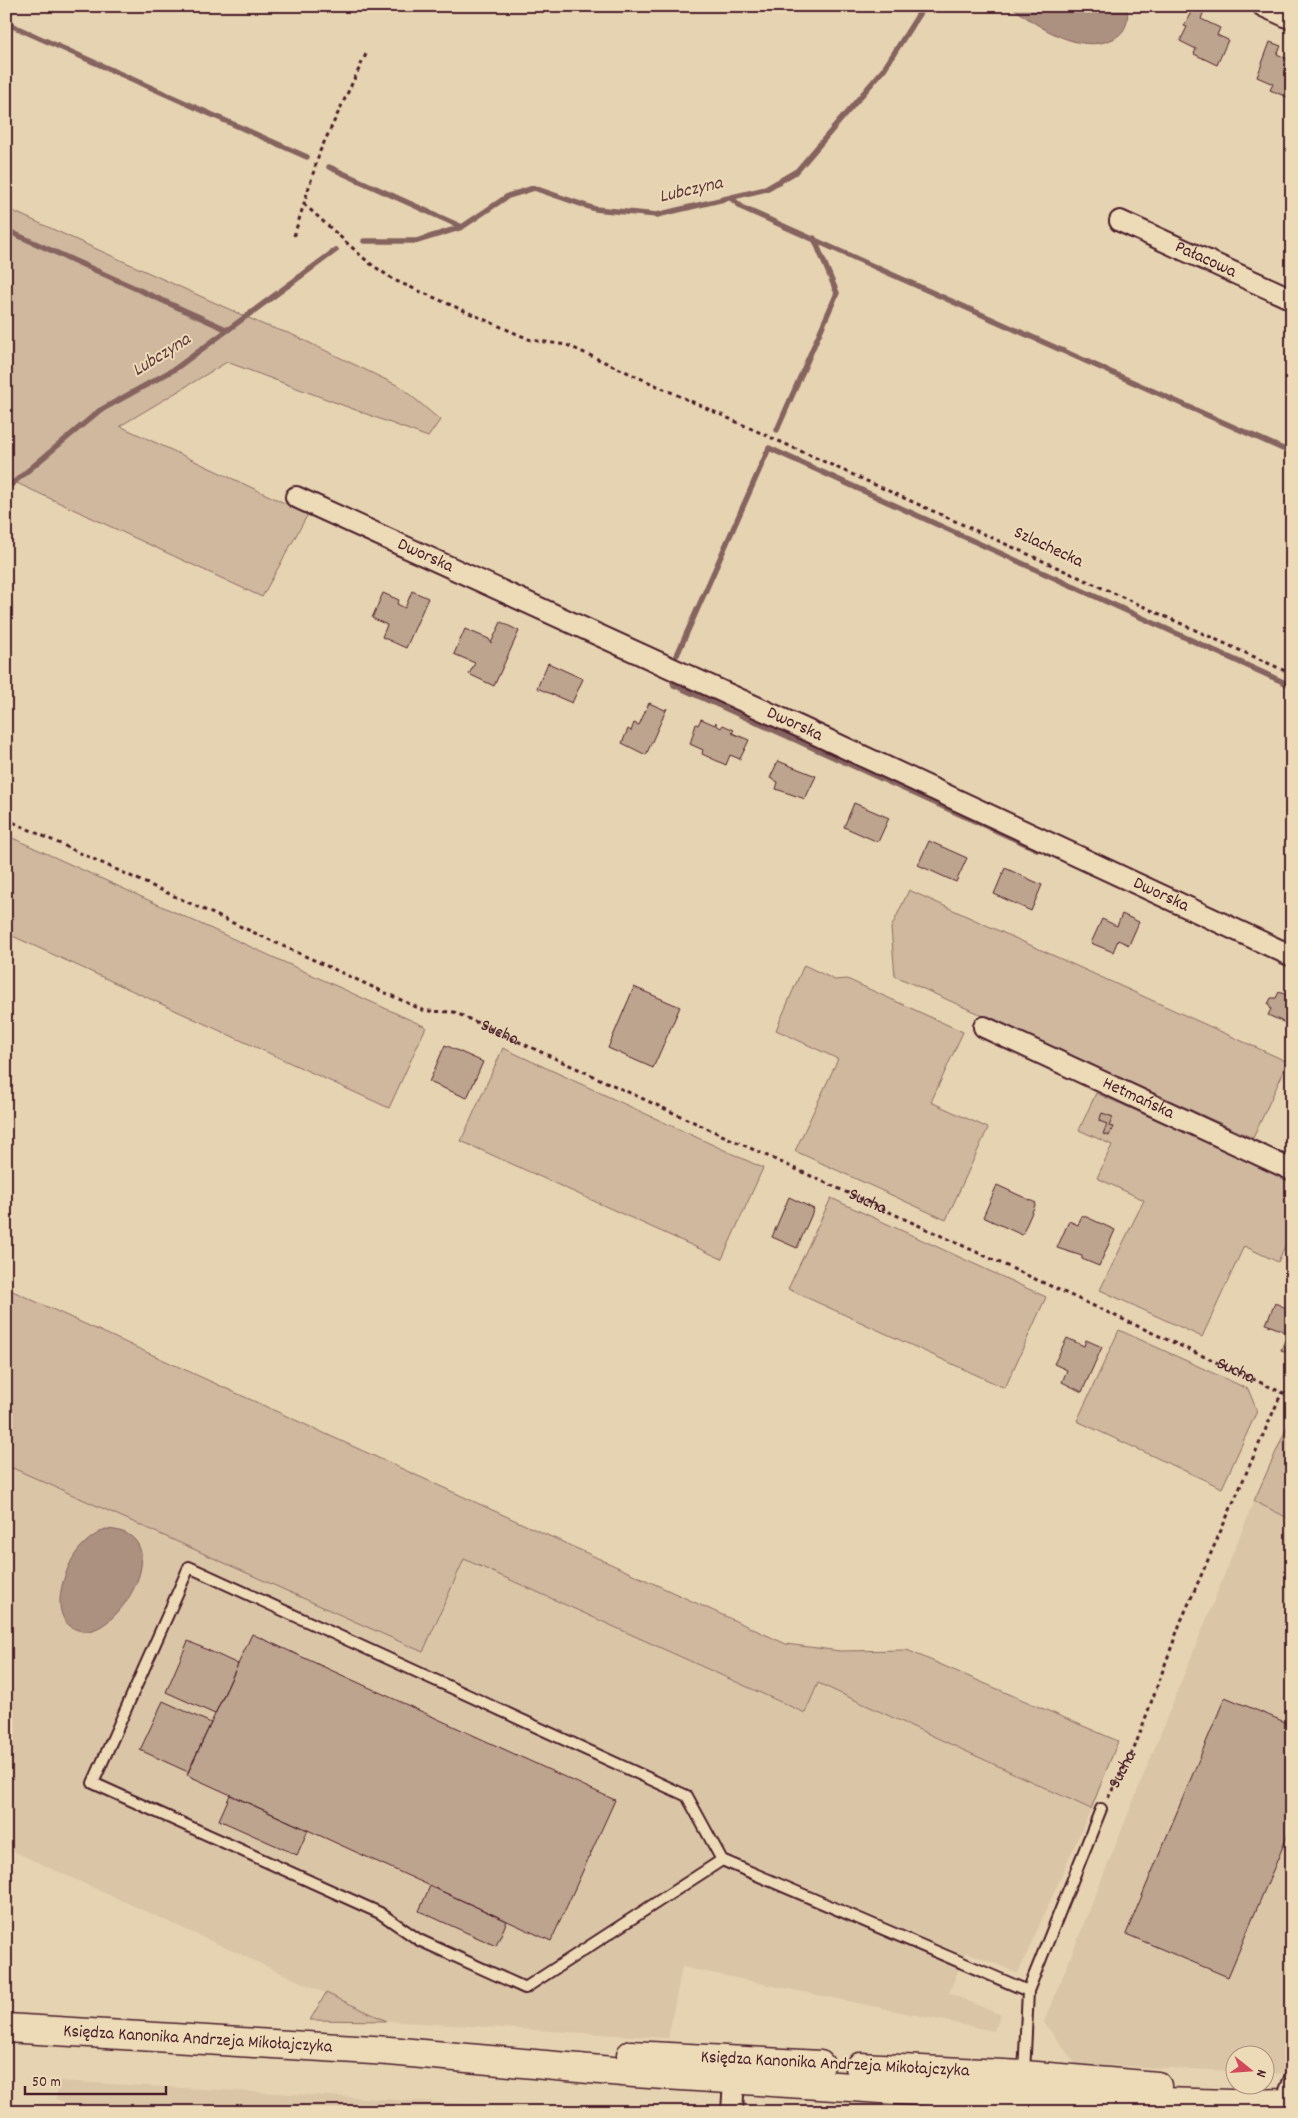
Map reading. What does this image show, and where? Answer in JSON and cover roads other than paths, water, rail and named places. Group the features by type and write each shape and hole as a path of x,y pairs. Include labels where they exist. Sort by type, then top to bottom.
{"main road":[{"name":"Księdza Kanonika Andrzeja Mikołajczyka","path":"6,2028 389,2051 533,2052 735,2070 1023,2086 1131,2083 1232,2094 1286,2103"}],"street":[{"path":"1263,6 1292,20"},
{"name":"Pałacowa","path":"1120,220 1292,299"},
{"name":"Dworska","path":"296,497 798,726 1292,956"},
{"name":"Hetmańska","path":"984,1027 1292,1170"},
{"path":"732,2111 735,2070"}],"lane":[{"path":"722,1860 524,1988 419,1940 380,1913 93,1783 189,1567 687,1796 722,1860 1028,1991"},
{"path":"1023,2086 1028,1991 1101,1809"},
{"path":"1286,2103 1292,2072"}],"waterway":[{"name":"Lubczyna","path":"364,241 417,241 462,227 508,196 534,188 595,209 657,215 766,189 797,171 884,69 924,6"},
{"path":"6,23 307,157"},
{"path":"329,167 462,227"},
{"path":"732,199 743,208 1292,453"},
{"path":"6,230 228,330"},
{"path":"777,430 837,293 814,238"},
{"name":"Lubczyna","path":"6,489 99,411 175,369 336,250"},
{"path":"677,655 769,448 1292,686"},
{"path":"670,675 674,685 1037,849"}]}
